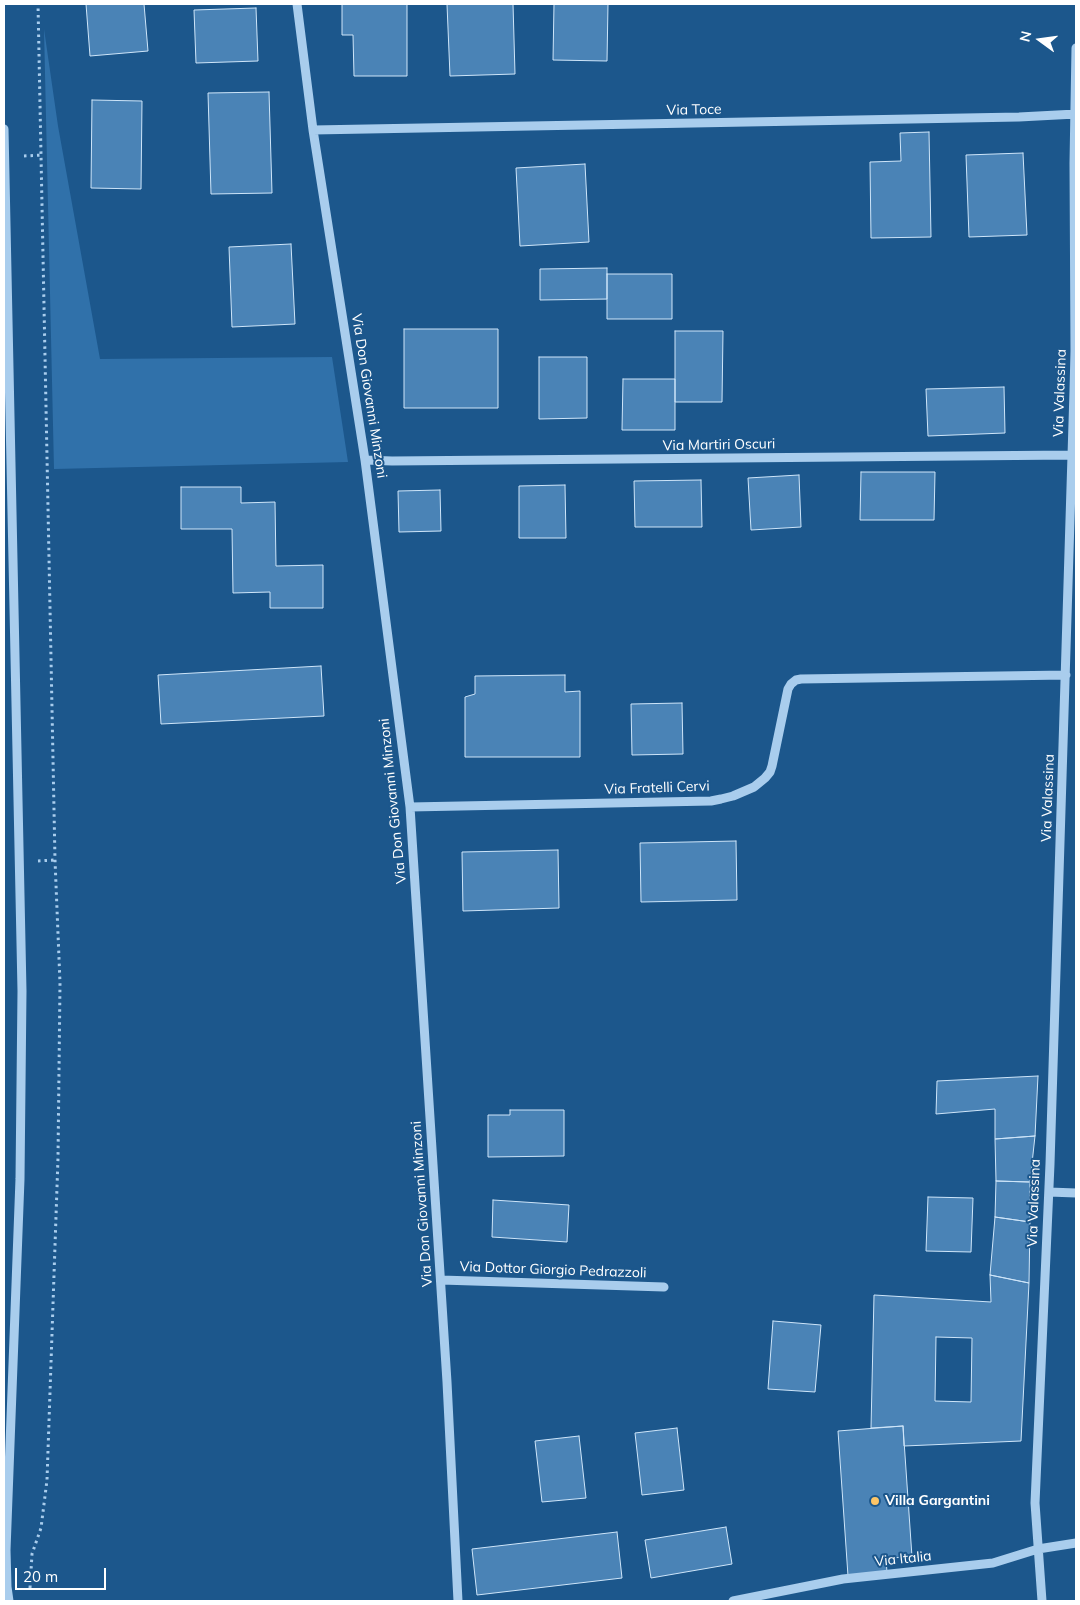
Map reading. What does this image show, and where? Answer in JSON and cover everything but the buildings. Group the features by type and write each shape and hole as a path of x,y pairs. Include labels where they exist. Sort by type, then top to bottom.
{"street":[{"name":"Via Don Giovanni Minzoni","path":"297,4 313,130 365,460 410,807 441,1280 458,1601"},
{"name":"Via Valassina","path":"1042,1601 1035,1503 1049,1192 1075,391 1076,48"},
{"name":"Via Toce","path":"313,130 1009,117 1076,114"},
{"path":"4,129 7,373 22,991 20,1179 5,1554 6,1587 9,1601"},
{"name":"Via Martiri Oscuri","path":"365,460 392,462 1072,455"},
{"name":"Via Fratelli Cervi","path":"410,807 711,801 733,796 754,787 765,778 772,766 788,689 790,684 796,680 811,678 1066,675"},
{"path":"1049,1192 1076,1193"},
{"name":"Via Dottor Giorgio Pedrazzoli","path":"441,1280 664,1288"},
{"name":"Via Italia","path":"733,1601 843,1579 993,1562 1038,1549 1076,1543"}],"path":[{"path":"30,1593 29,1573 32,1554 41,1528 47,1480 58,1158 60,983 55,860 38,4"}],"shaded area":[{"path":"44,29 58,126 100,359 332,357 348,462 54,469"}],"place":[{"name":"Villa Gargantini","path":"875,1501"}]}
